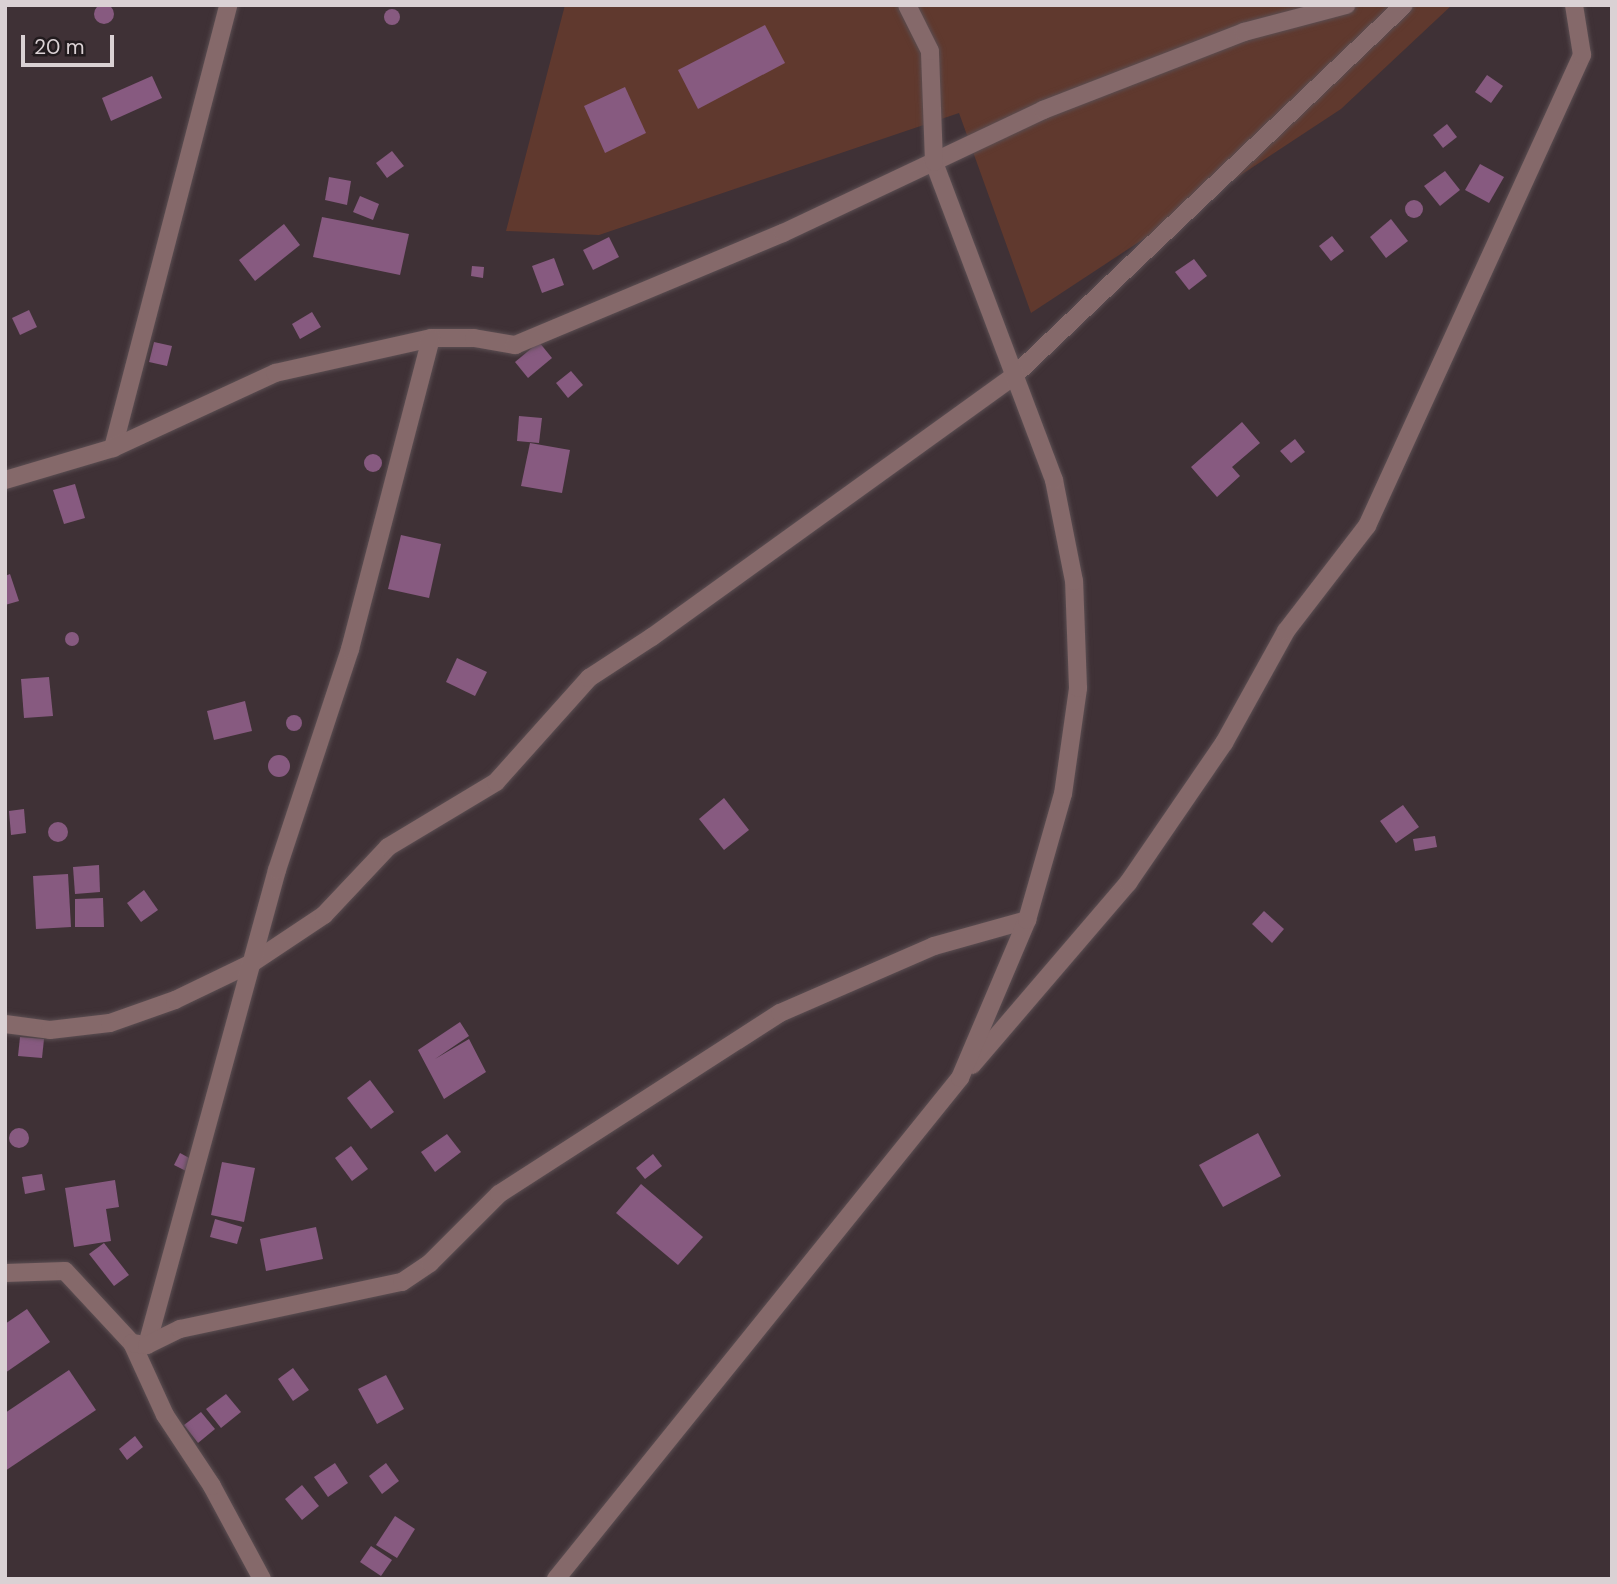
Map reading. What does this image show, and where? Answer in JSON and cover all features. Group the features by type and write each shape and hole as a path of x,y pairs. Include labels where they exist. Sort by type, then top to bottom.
{"street":[{"path":"113,448 228,5"},
{"path":"907,5 930,51 934,162 1054,480 1074,581 1078,688 1063,794 1027,920 960,1078"},
{"path":"5,480 113,448 275,373 431,338 474,338 515,345 662,287 1043,110 1244,32 1346,5"},
{"path":"5,1024 50,1030 110,1023 176,1000 252,963 324,915 388,847 496,782 589,678 663,630 1016,374 1404,5"},
{"path":"556,1579 960,1078 1128,883 1224,743 1286,631 1367,526 1582,55 1574,5"},
{"path":"139,1344 277,870 350,649 431,338"},
{"path":"139,1344 180,1329 402,1282 430,1263 499,1194 780,1013 934,946 1027,920"},
{"path":"5,1273 65,1270 139,1344 165,1415 212,1486 262,1579"}],"shaded area":[{"path":"565,5 1452,5 1341,109 1031,313 959,113 599,235 506,231"}],"building":[{"path":"104,4 111,7 114,14 111,21 104,24 97,21 94,14 97,7"},
{"path":"392,9 398,11 398,23 392,25 386,23 384,17 386,11"},
{"path":"765,25 785,63 698,109 678,70"},
{"path":"1487,75 1503,86 1491,103 1475,92"},
{"path":"152,76 162,98 111,121 102,98"},
{"path":"625,87 646,133 605,153 584,106"},
{"path":"1447,124 1457,137 1443,148 1433,135"},
{"path":"392,151 404,166 387,178 376,163"},
{"path":"1480,164 1504,177 1489,203 1465,190"},
{"path":"1445,171 1460,190 1440,206 1424,186"},
{"path":"329,177 351,181 347,205 325,200"},
{"path":"360,196 379,204 373,220 353,212"},
{"path":"1410,200 1418,200 1423,209 1421,216 1410,218 1405,213 1405,205"},
{"path":"322,217 409,234 400,275 313,257"},
{"path":"1391,219 1408,241 1386,258 1370,237"},
{"path":"284,224 300,245 255,281 239,260"},
{"path":"1332,236 1344,251 1331,261 1319,246"},
{"path":"609,237 619,257 593,270 583,250"},
{"path":"554,258 564,285 542,293 532,266"},
{"path":"1194,259 1207,276 1189,290 1175,272"},
{"path":"472,266 484,267 483,278 471,276"},
{"path":"29,310 37,327 20,335 12,318"},
{"path":"312,312 321,327 300,339 292,324"},
{"path":"154,342 172,346 167,366 149,362"},
{"path":"539,342 552,358 528,378 515,362"},
{"path":"571,371 583,385 568,398 556,383"},
{"path":"519,416 542,418 539,443 517,441"},
{"path":"1242,422 1260,443 1232,467 1240,476 1217,497 1191,467"},
{"path":"1295,439 1305,452 1291,463 1280,451"},
{"path":"530,443 570,450 562,493 521,486"},
{"path":"369,454 377,454 382,463 380,470 369,472 364,467 364,459"},
{"path":"75,484 85,518 64,524 53,490"},
{"path":"401,535 441,544 429,598 388,589"},
{"path":"10,574 19,601 5,605 5,576"},
{"path":"72,632 77,634 77,644 72,646 67,644 65,639 67,634"},
{"path":"457,658 487,672 475,696 446,682"},
{"path":"49,677 53,716 24,718 21,679"},
{"path":"245,701 252,731 214,740 207,711"},
{"path":"294,715 300,717 300,729 294,731 288,729 286,723 288,717"},
{"path":"279,755 287,758 290,766 287,774 279,777 271,774 268,766 271,758"},
{"path":"724,798 749,830 724,850 699,819"},
{"path":"1403,805 1419,827 1396,843 1380,821"},
{"path":"24,809 26,833 11,835 9,811"},
{"path":"58,822 65,825 68,832 65,839 58,842 51,839 48,832 51,825"},
{"path":"1435,836 1437,847 1415,851 1413,839"},
{"path":"99,865 100,892 75,894 73,867"},
{"path":"68,874 71,927 36,929 33,876"},
{"path":"144,890 158,910 141,922 127,903"},
{"path":"103,898 104,927 75,927 75,899"},
{"path":"1264,911 1284,929 1272,943 1252,924"},
{"path":"460,1022 469,1036 435,1059 469,1039 486,1072 444,1099 418,1050"},
{"path":"20,1037 44,1039 42,1058 18,1056"},
{"path":"370,1080 394,1112 371,1129 347,1098"},
{"path":"19,1128 26,1131 29,1138 26,1145 19,1148 12,1145 9,1138 12,1131"},
{"path":"1258,1133 1281,1176 1223,1207 1199,1165"},
{"path":"447,1134 461,1152 435,1172 421,1152"},
{"path":"351,1146 368,1169 352,1181 335,1158"},
{"path":"180,1153 193,1160 188,1172 174,1165"},
{"path":"653,1154 662,1166 645,1179 636,1168"},
{"path":"222,1162 255,1168 244,1222 211,1215"},
{"path":"42,1174 45,1190 25,1194 22,1177"},
{"path":"115,1180 119,1207 106,1209 111,1241 74,1247 65,1188"},
{"path":"641,1184 703,1237 678,1265 616,1213"},
{"path":"215,1219 242,1227 237,1244 210,1237"},
{"path":"316,1227 323,1259 266,1271 260,1239"},
{"path":"104,1243 129,1275 114,1286 89,1254"},
{"path":"27,1309 50,1342 5,1373 5,1324"},
{"path":"293,1368 309,1390 293,1401 278,1379"},
{"path":"69,1370 96,1410 5,1471 5,1413"},
{"path":"386,1375 404,1409 377,1424 358,1389"},
{"path":"226,1394 241,1412 221,1428 206,1409"},
{"path":"201,1412 215,1429 198,1443 184,1425"},
{"path":"135,1436 143,1447 127,1460 119,1449"},
{"path":"335,1463 348,1483 328,1497 314,1477"},
{"path":"386,1463 399,1481 382,1494 369,1476"},
{"path":"302,1485 319,1506 302,1520 285,1499"},
{"path":"395,1516 415,1529 397,1558 376,1545"},
{"path":"371,1546 392,1560 381,1576 360,1562"}]}
